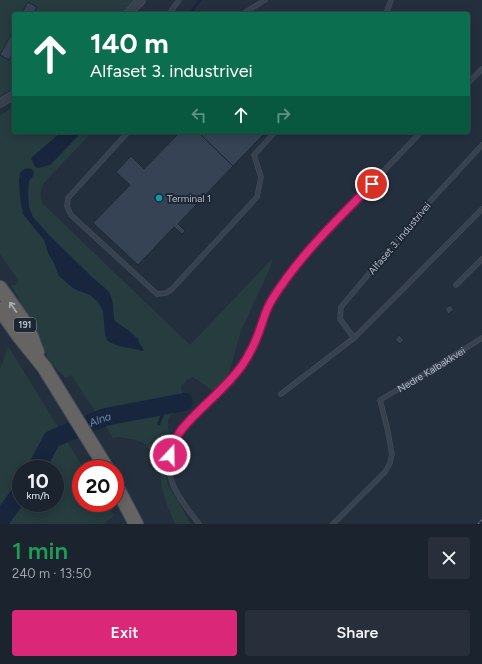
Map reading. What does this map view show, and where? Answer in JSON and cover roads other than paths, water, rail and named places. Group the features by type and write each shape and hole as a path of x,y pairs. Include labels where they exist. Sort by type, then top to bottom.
{"highway":[{"name":"191","path":"0,288 29,331 44,367"},
{"name":"191","path":"0,309 44,367 101,460"},
{"path":"124,501 136,524"}],"street":[{"path":"130,12 141,0"},
{"path":"0,103 12,96"}],"lane":[{"path":"170,12 179,0"},
{"path":"245,12 265,0"},
{"path":"387,12 390,0"},
{"path":"470,82 482,68"},
{"path":"126,134 68,198 67,206 71,215 157,294 166,293 172,289 257,197 261,177 254,155 273,134"},
{"path":"199,524 182,502 171,482 169,467 170,455 176,438 186,424 228,382 242,365 259,333 271,300 296,265 419,134"},
{"name":"Alfaset 3. industrivei","path":"354,338 340,319 341,307 424,208 482,145"},
{"path":"281,394 354,338 482,210"},
{"path":"456,285 482,259"},
{"name":"Nedre Kalbakkvei","path":"333,524 385,472 390,463 392,454 380,400 482,338"}],"water":[{"path":"59,134 80,134 50,165 39,168 35,167 31,158"},
{"path":"27,168 33,170 34,172 29,181 28,194 29,207 33,217 49,235 108,291 113,305 114,319 138,339 144,350 143,351 119,346 109,342 105,334 103,311 98,302 90,295 73,288 59,276 48,253 44,240 23,214 19,180 20,173"}],"waterway":[{"path":"191,12 200,0"},
{"name":"Alna","path":"41,460 52,439 105,417 184,402"},
{"path":"159,424 163,412 169,405"},
{"name":"Alna","path":"0,521 12,504"}],"place":[{"name":"Terminal 1","path":"159,198"}]}
